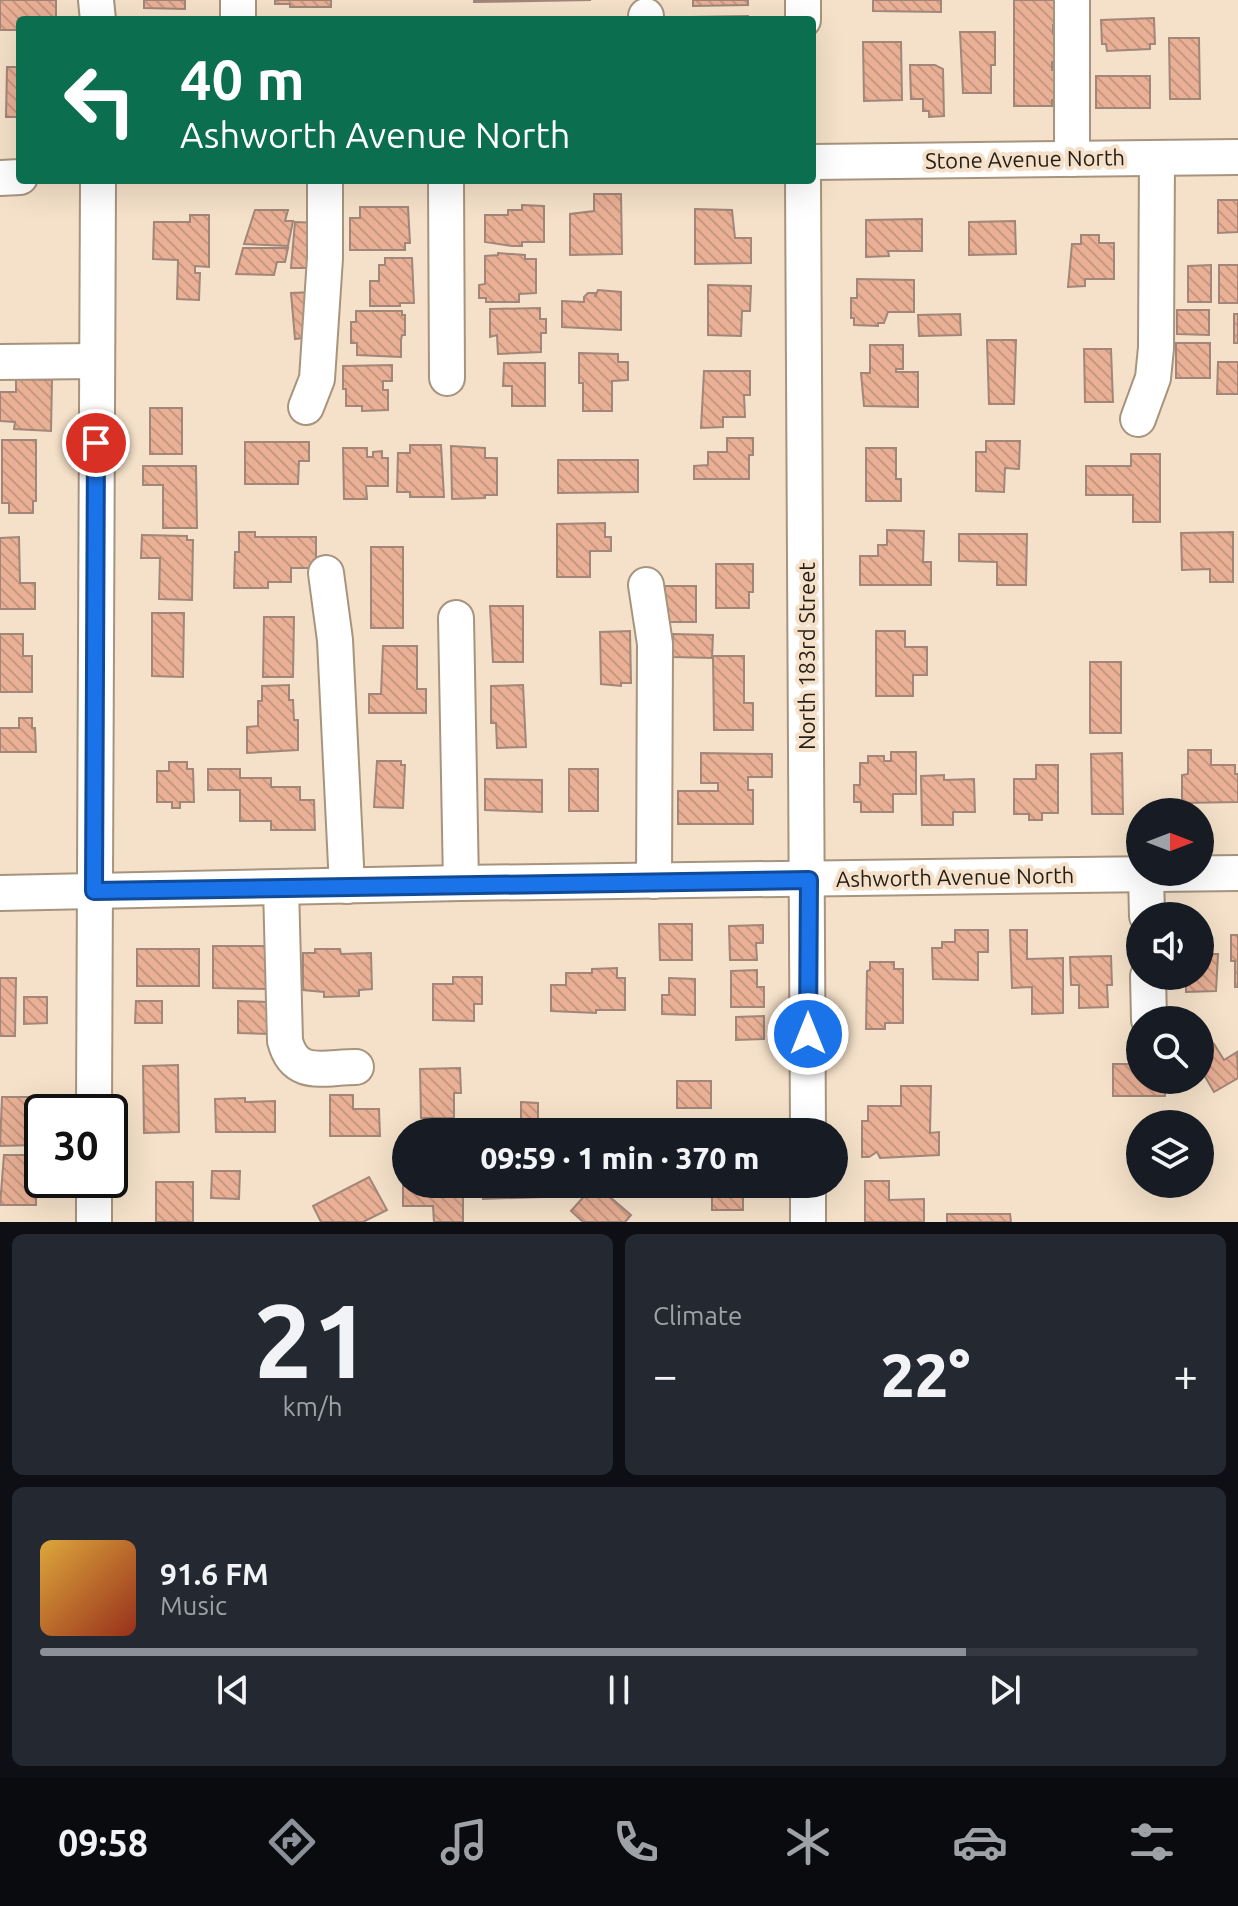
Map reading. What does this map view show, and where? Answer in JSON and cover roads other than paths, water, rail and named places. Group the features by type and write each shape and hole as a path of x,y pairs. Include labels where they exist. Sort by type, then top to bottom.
{"street":[{"path":"1072,0 1072,159"},
{"name":"Stone Avenue North","path":"816,162 1238,157"},
{"path":"1138,419 1153,378 1156,348 1157,158"},
{"path":"94,1094 98,184"},
{"path":"306,407 317,379 325,258 325,184"},
{"path":"446,184 447,378"},
{"name":"North 183rd Street","path":"803,184 808,1118"},
{"path":"0,362 97,361"},
{"path":"326,573 335,640 347,886"},
{"path":"646,585 655,644 654,881"},
{"path":"456,618 461,883"},
{"name":"Ashworth Avenue North","path":"1214,874 1238,873"},
{"name":"Ashworth Avenue North","path":"0,893 461,883 1126,875"},
{"path":"281,887 287,1050 291,1059 306,1068 356,1067"},
{"path":"94,1198 94,1222"},
{"path":"808,1198 808,1222"}]}
